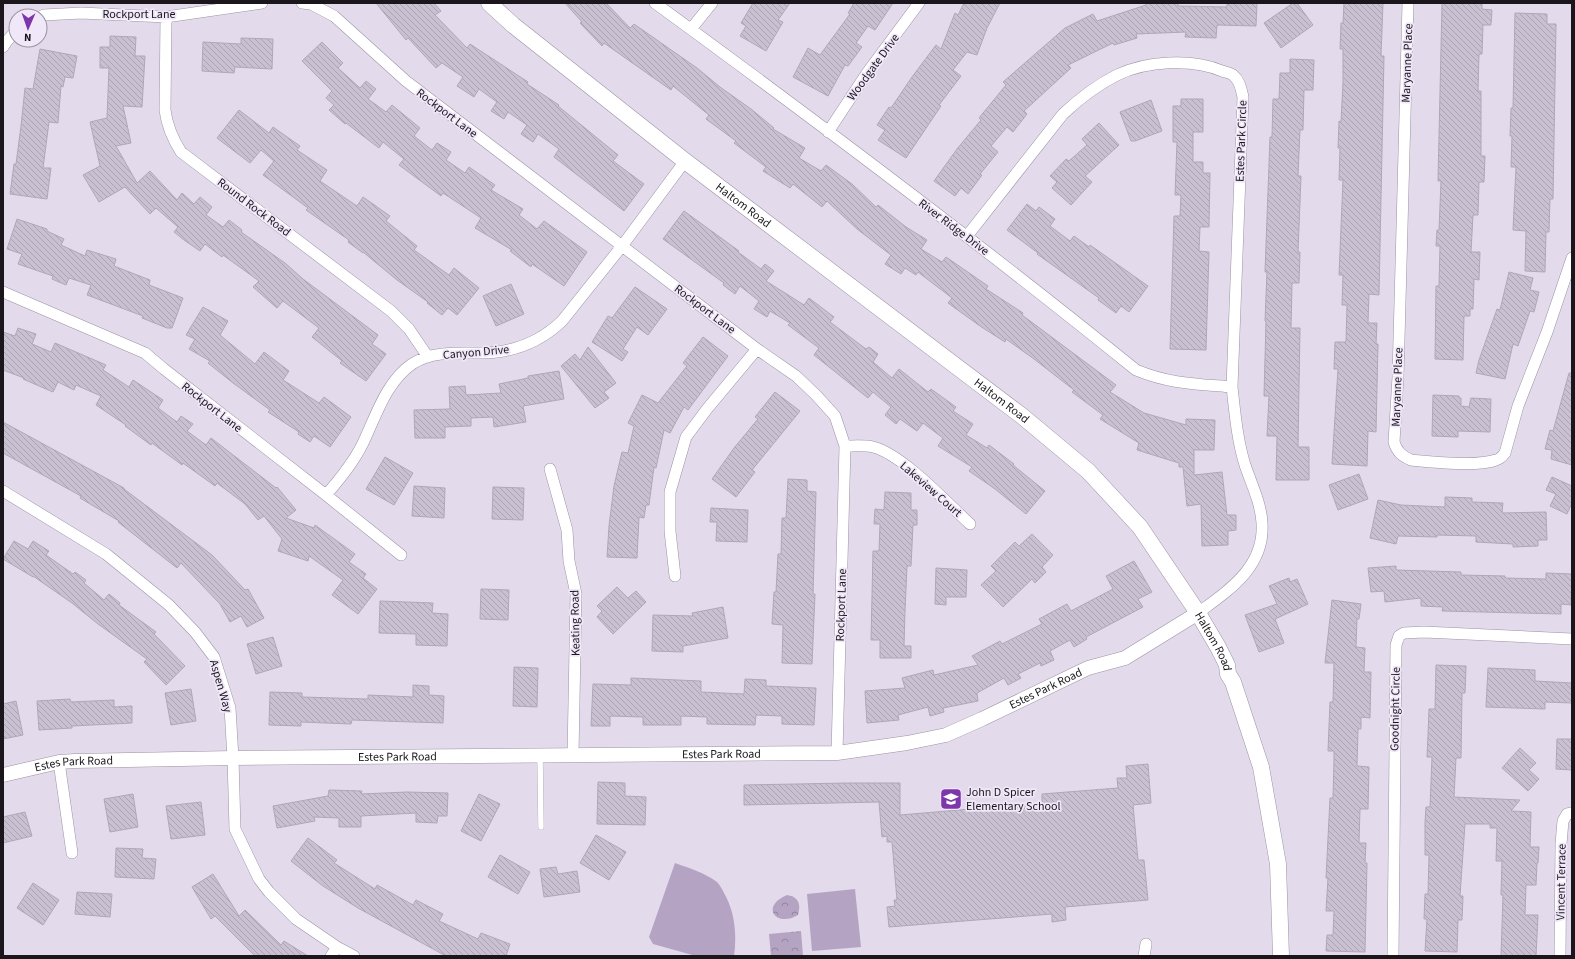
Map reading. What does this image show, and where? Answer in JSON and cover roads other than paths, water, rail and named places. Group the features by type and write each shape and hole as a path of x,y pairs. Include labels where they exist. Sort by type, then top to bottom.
{"main road":[{"name":"Haltom Road","path":"489,3 513,25 685,161 1022,416 1088,471 1140,527 1198,612 1218,647 1227,665 1228,674 1233,682 1261,768 1278,864 1281,956"}],"street":[{"name":"Rockport Lane","path":"48,15 82,13 166,16 262,3"},
{"name":"Rockport Lane","path":"302,3 311,4 334,16 406,81 757,349 796,376 835,416 845,446 837,753"},
{"name":"River Ridge Drive","path":"655,3 796,106 828,132 967,236 1136,370 1156,378 1175,382 1232,386"},
{"path":"691,29 712,3"},
{"name":"Woodgate Drive","path":"828,132 867,73 902,28 919,3"},
{"name":"Maryanne Place","path":"1408,3 1398,377 1394,442 1396,449 1403,456 1411,460 1471,463 1494,461 1502,458 1506,453 1518,406 1547,332 1572,258"},
{"name":"Round Rock Road","path":"166,16 165,110 172,139 181,152 391,311 409,329 428,357"},
{"name":"Estes Park Circle","path":"967,236 1063,114 1098,86 1118,74 1158,64 1194,63 1214,67 1233,75 1241,85 1243,97 1232,386 1237,431"},
{"name":"Canyon Drive","path":"326,495 343,475 359,450 384,397 396,379 412,364 428,357 460,352 480,353 505,351 525,346 552,330 562,321 622,246 685,161"},
{"name":"Rockport Lane","path":"3,292 145,352 164,369 401,555"},
{"path":"675,576 670,531 670,492 686,437 707,409 757,349"},
{"name":"Estes Park Road","path":"3,775 59,762 233,758 837,753 907,743 946,735 1088,668 1125,658 1198,612 1235,586 1254,562 1261,543 1262,522 1237,431"},
{"name":"Lakeview Court","path":"845,446 873,447 892,456 912,471 970,524"},
{"name":"Keating Road","path":"550,469 567,530 569,561 576,594 573,755"},
{"name":"Aspen Way","path":"3,491 106,554 169,605 195,632 214,657 230,708 235,829 259,880 269,892 296,919 334,952 354,956"},
{"name":"Goodnight Circle","path":"1393,956 1396,645 1399,636 1404,633 1424,632 1572,639"},
{"path":"59,762 72,853"},
{"name":"Vincent Terrace","path":"1560,956 1561,836 1563,821 1567,814 1572,813"},
{"path":"1144,956 1146,944"}],"lane":[{"path":"540,756 541,827"}],"place":[{"name":"John D Spicer Elementary School","path":"951,799"}]}
